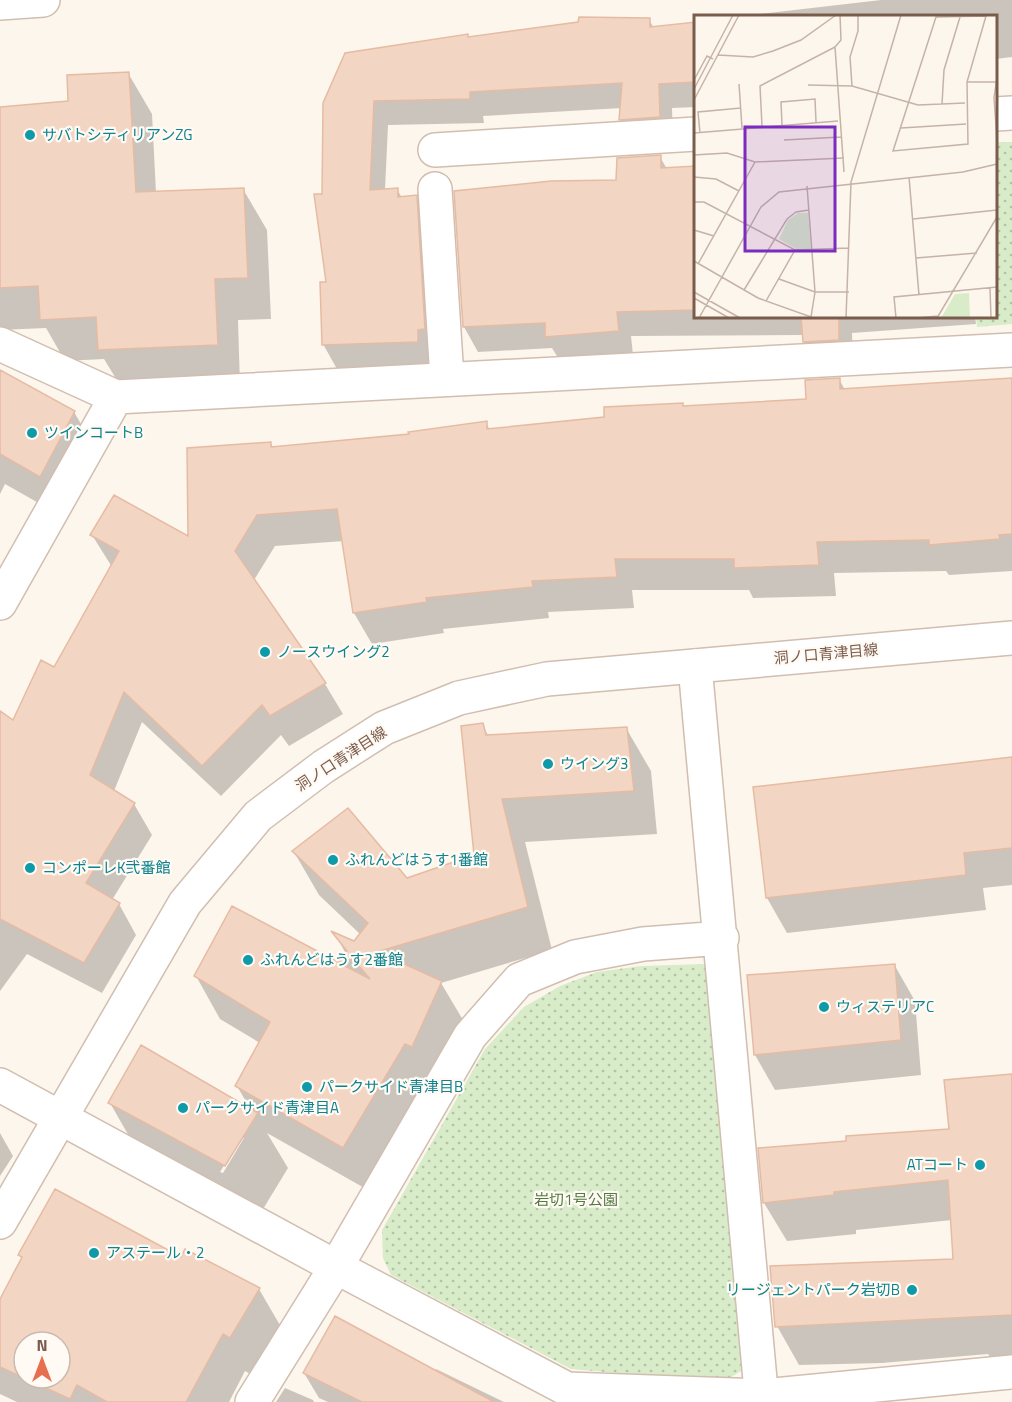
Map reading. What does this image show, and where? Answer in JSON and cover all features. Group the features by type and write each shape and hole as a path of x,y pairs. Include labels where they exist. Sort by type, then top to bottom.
{"street":[{"path":"0,3 43,0"},
{"path":"997,114 1012,113"},
{"path":"435,150 694,134"},
{"path":"435,189 447,380"},
{"path":"0,344 116,397 1012,350"},
{"path":"0,603 116,397"},
{"name":"洞ノ口青津目線","path":"0,1222 185,903 258,816 323,767 384,728 459,698 547,679 1012,638"},
{"path":"695,666 722,938 762,1399"},
{"path":"252,1402 336,1268 470,1036 519,980 575,957 643,944 722,938"},
{"path":"0,1085 563,1395 762,1399 1012,1372"}],"green space":[{"path":"997,142 1012,142 1012,324 977,327 976,318 997,318"},
{"name":"岩切1号公園","path":"705,964 745,1369 722,1382 571,1369 391,1275 383,1258 382,1230 485,1049 524,1007 560,986 597,972 641,966"}],"building":[{"path":"579,17 650,18 650,27 694,22 694,82 659,84 660,117 619,120 622,83 470,92 470,99 374,101 370,190 398,188 398,197 417,195 425,329 418,330 418,342 322,345 320,282 326,282 314,194 322,194 323,103 345,53 468,34 468,37 578,22"},
{"path":"129,72 136,192 244,188 248,278 215,279 218,345 98,350 96,317 40,320 38,286 0,288 0,107 68,101 67,75"},
{"path":"661,155 661,168 694,166 694,310 617,312 619,331 545,337 545,323 463,327 454,191 551,181 616,180 617,158"},
{"path":"801,318 839,318 839,340 803,342"},
{"name":"ツインコートB","path":"0,370 75,411 40,477 0,454"},
{"path":"840,378 840,389 1012,378 1012,534 999,535 1000,539 929,545 929,540 817,542 819,565 734,568 734,559 615,559 617,577 532,581 533,587 426,598 427,602 353,613 337,509 257,515 235,551 326,683 270,716 262,705 202,766 124,692 90,775 135,803 86,883 120,903 84,963 0,919 0,711 13,720 41,660 54,667 119,551 90,535 114,495 188,536 187,448 271,442 271,447 409,434 408,432 487,421 487,429 604,417 604,407 683,403 683,406 806,399 805,380"},
{"path":"483,723 486,735 627,727 634,791 502,799 528,907 377,952 442,981 412,1047 405,1044 343,1148 235,1086 270,1022 194,976 232,906 338,962 347,951 331,931 354,941 368,923 292,851 348,808 407,878 474,855 461,726","holes":["353,959 370,979 339,963"]},
{"path":"1012,757 1012,848 964,853 966,875 766,898 753,787"},
{"name":"ウィステリアC","path":"895,964 901,1040 754,1055 747,975"},
{"name":"パークサイド青津目A","path":"141,1045 258,1113 225,1166 108,1103"},
{"path":"1012,1074 1012,1315 775,1327 770,1266 953,1259 948,1180 834,1192 834,1195 763,1203 758,1148 846,1141 846,1136 949,1129 944,1080"},
{"path":"55,1189 181,1257 185,1249 260,1288 230,1338 223,1334 186,1402 107,1402 77,1385 70,1399 50,1390 72,1390 72,1330 12,1330 12,1372 0,1367 0,1299 22,1257 18,1255"},
{"path":"335,1316 494,1402 362,1402 303,1373"}],"place":[{"name":"サバトシティリアンZG","path":"30,135"},
{"name":"ツインコートB","path":"32,433"},
{"name":"ノースウイング2","path":"265,652"},
{"name":"ウイング3","path":"548,764"},
{"name":"ふれんどはうす1番館","path":"333,860"},
{"name":"コンポーレK弐番館","path":"30,868"},
{"name":"ふれんどはうす2番館","path":"248,960"},
{"name":"ウィステリアC","path":"824,1007"},
{"name":"パークサイド青津目B","path":"307,1087"},
{"name":"パークサイド青津目A","path":"183,1108"},
{"name":"ATコート","path":"980,1165"},
{"name":"アステール・2","path":"94,1253"},
{"name":"リージェントパーク岩切B","path":"912,1290"}]}
